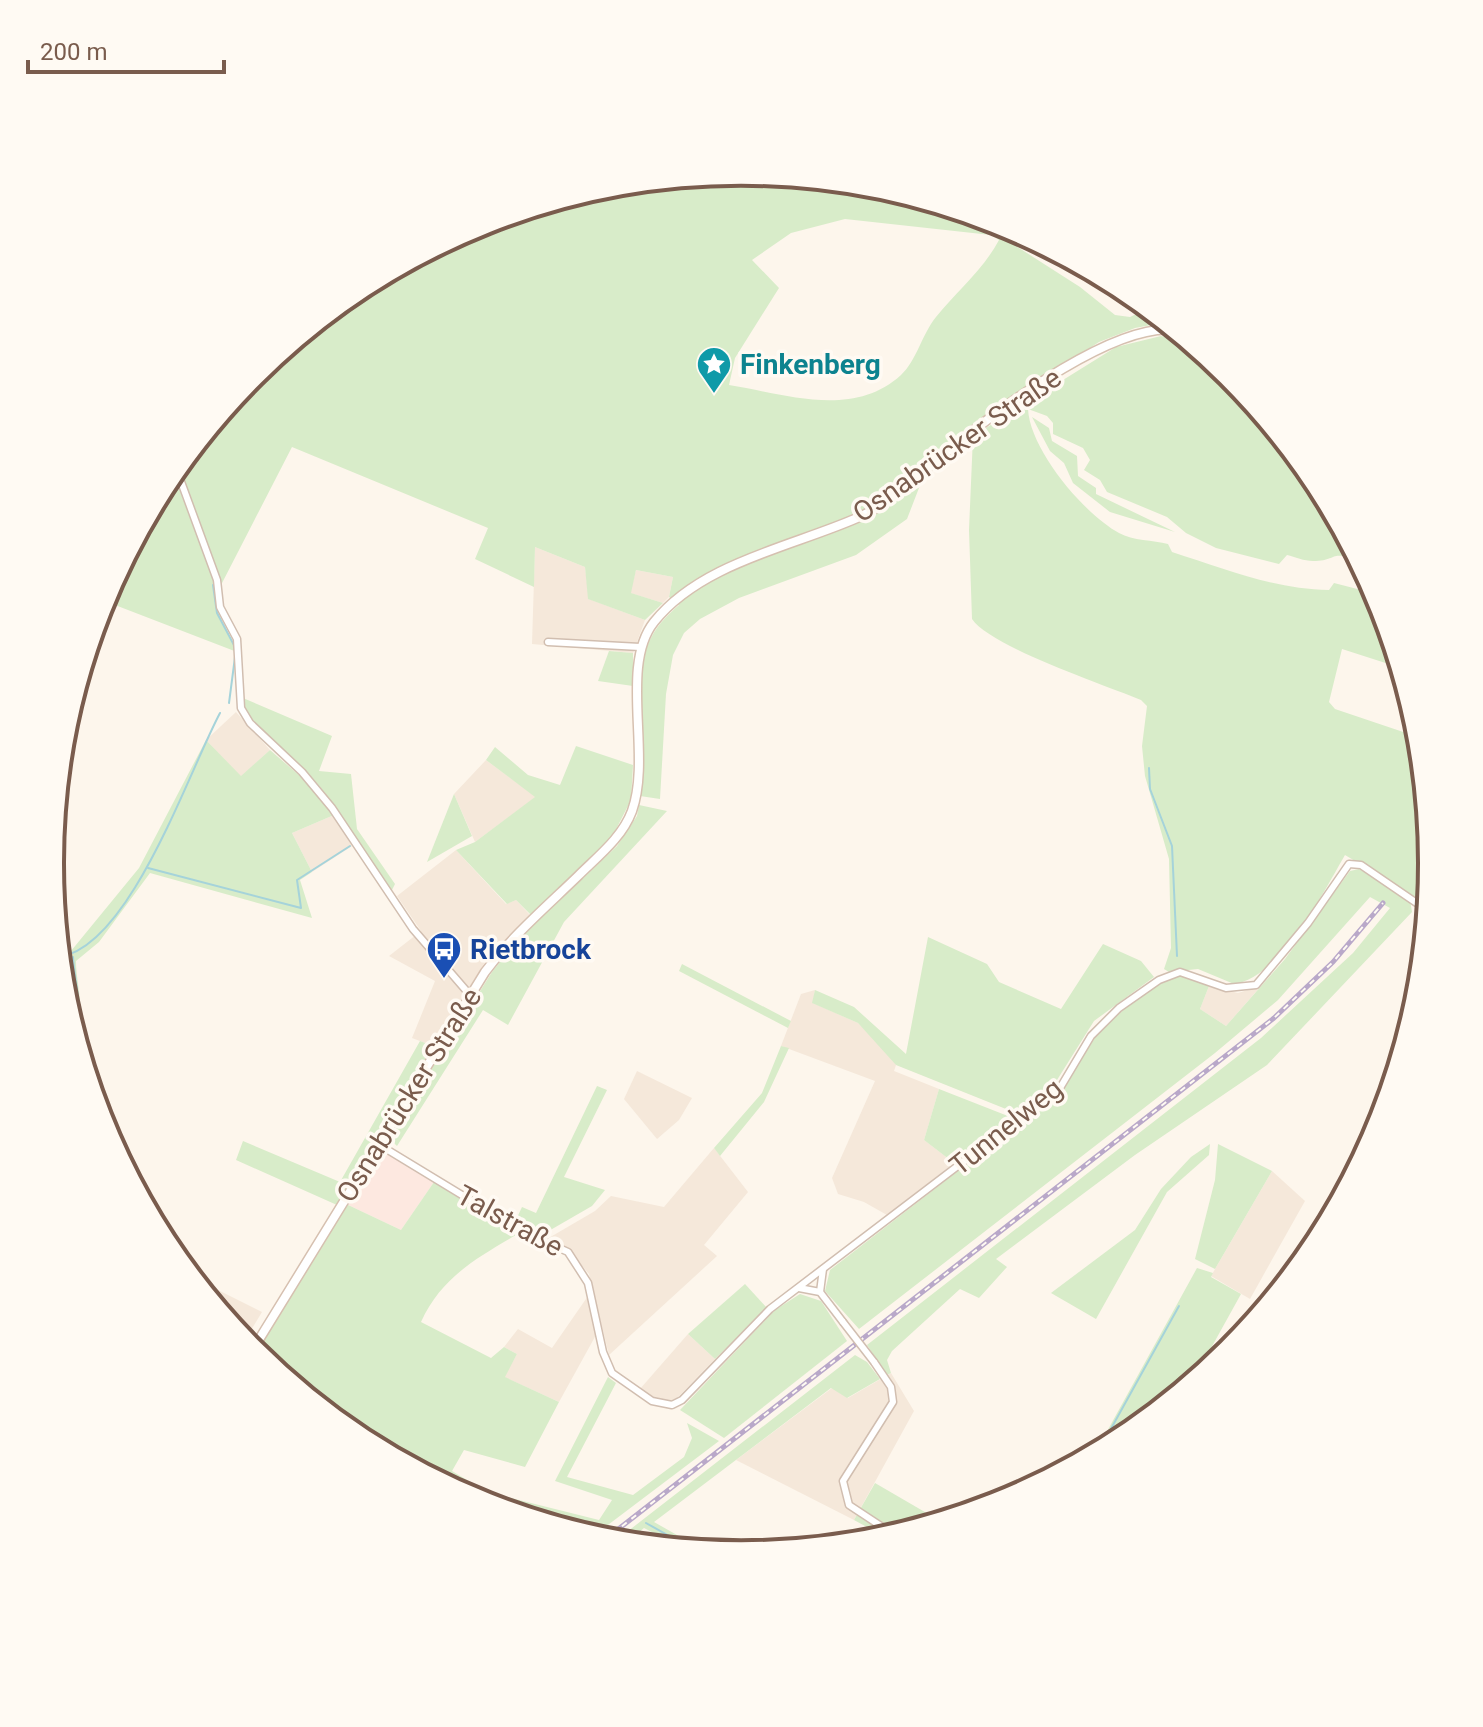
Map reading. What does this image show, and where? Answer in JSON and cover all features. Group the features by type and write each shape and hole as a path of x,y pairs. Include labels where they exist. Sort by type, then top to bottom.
{"main road":[{"name":"Osnabrücker Straße","path":"259,1340 470,995 496,958 612,842 631,814 638,771 640,647 653,624 688,591 732,568 862,516 901,490 982,424 1103,347 1146,331 1160,331"}],"street":[{"path":"181,482 217,580 220,607 237,639 241,708 261,735 302,772 332,808 405,918 470,995"},
{"path":"548,642 640,647"},
{"name":"Tunnelweg","path":"823,1269 1060,1088 1098,1028 1159,980 1180,972 1226,988 1256,985 1308,923 1349,864 1361,865 1418,904"},
{"name":"Talstraße","path":"378,1144 521,1231 568,1252 588,1283 606,1364 619,1380 652,1401 672,1405 682,1400 741,1337 823,1269"},
{"path":"820,1292 823,1269"},
{"path":"799,1288 820,1292 891,1387 893,1402 843,1481 849,1505 881,1526"}],"shaded area":[{"path":"535,547 585,567 589,599 645,620 633,653 532,644"},
{"path":"636,570 673,577 669,597 663,603 630,593"},
{"path":"236,712 270,750 241,777 206,740"},
{"path":"486,760 536,797 475,842 454,794"},
{"path":"334,815 352,846 312,872 292,833"},
{"path":"456,850 506,904 516,900 531,916 490,954 433,1046 412,1038 435,981 389,956 421,931 397,896"},
{"path":"1209,986 1238,993 1261,986 1226,1026 1200,1009"},
{"path":"815,990 813,1003 858,1023 891,1056 896,1065 894,1071 939,1089 924,1140 954,1163 887,1215 864,1202 838,1194 832,1178 875,1081 781,1046 801,994"},
{"path":"637,1071 692,1098 679,1120 657,1139 624,1099"},
{"path":"714,1148 748,1192 704,1245 717,1256 609,1355 589,1274 569,1250 547,1239 595,1211 611,1196 664,1207"},
{"path":"381,1150 434,1182 401,1230 346,1204"},
{"path":"1272,1171 1305,1201 1250,1299 1211,1276"},
{"path":"214,1288 262,1312 251,1331"},
{"path":"588,1296 596,1335 559,1402 504,1377 517,1354 504,1347 518,1329 552,1348"},
{"path":"688,1334 715,1359 674,1401 656,1399 640,1389"},
{"path":"891,1373 914,1411 854,1520 736,1460 832,1388 848,1398"}],"green space":[{"path":"697,187 786,187 874,199 959,222 1009,242 1080,287 1115,315 1130,317 1137,314 1152,325 1099,342 970,426 929,462 907,519 856,555 739,598 700,619 684,633 673,655 666,694 660,799 640,796 642,666 654,632 679,605 669,597 673,577 636,570 631,593 663,603 645,620 588,599 585,567 535,547 534,587 475,559 488,528 292,447 221,585 182,481 262,384 329,326 403,277 482,238 566,209 609,199","holes":["845,219 991,235 999,240 985,261 936,317 907,369 882,388 862,396 818,400 729,385 735,358 779,288 752,260 791,233"]},
{"path":"1168,337 1221,384 1279,451 1305,487 1346,558 1338,556 1313,561 1287,555 1279,564 1216,548 1186,533 1167,517 1107,492 1100,480 1084,470 1090,460 1083,448 1053,434 1053,423 1047,416 1028,409 1038,443 1061,479 1090,511 1125,536 1168,544 1172,552 1269,582 1329,590 1334,583 1361,590 1389,664 1342,649 1329,702 1335,709 1406,733 1418,819 1418,899 1345,855 1313,910 1284,950 1251,978 1234,984 1198,969 1169,972 1164,969 1171,948 1169,859 1145,776 1142,746 1147,706 1141,700 1024,653 983,630 972,619 969,530 973,436 1116,347"},
{"path":"1032,417 1049,428 1052,441 1077,456 1078,476 1096,488 1096,494 1175,532 1110,512 1073,483 1064,463 1050,451"},
{"path":"178,486 213,580 216,608 237,652 116,605 134,564"},
{"path":"609,651 633,653 633,686 598,681"},
{"path":"243,698 332,736 319,771 351,774 357,829 395,884 391,892 330,799 306,771 259,730 246,710"},
{"path":"206,740 241,776 270,750 300,776 334,815 292,833 312,872 300,880 312,918 150,873 99,942 76,961 80,1009 70,951 139,868"},
{"path":"576,746 633,765 631,800 611,839 532,916 516,900 507,904 456,850 475,842 535,797 486,760 495,747 528,775 560,785"},
{"path":"454,794 472,836 427,862"},
{"path":"639,805 667,811 564,922 508,1025 483,1010 397,1146 391,1140 392,1132 492,972 517,941 617,846 637,816"},
{"path":"1359,869 1410,900 1412,912 1267,1065 1135,1155 996,1259 1007,1267 979,1298 960,1289 892,1351 887,1360 891,1373 887,1375 867,1345 1261,1038 1353,953 1390,908 1370,897 1278,1000 1215,1053 859,1329 825,1291 830,1270 1060,1092 1100,1030 1165,980 1190,977 1209,986 1200,1009 1226,1026 1285,959 1350,871"},
{"path":"928,937 987,964 999,982 1061,1009 1103,944 1141,961 1154,977 1094,1021 1057,1080 1016,1113 896,1065 858,1023 812,1003 815,990 854,1007 906,1054"},
{"path":"682,964 791,1021 788,1028 679,971"},
{"path":"420,1041 433,1046 337,1205 236,1160 243,1141 340,1182"},
{"path":"781,1046 789,1048 764,1102 720,1156 714,1148 762,1093"},
{"path":"597,1086 607,1090 564,1177 605,1190 592,1206 540,1236 514,1224 522,1207 536,1213"},
{"path":"939,1089 1013,1118 954,1163 924,1140"},
{"path":"1210,1144 1209,1155 1167,1192 1096,1319 1051,1293 1135,1230 1161,1189 1191,1157"},
{"path":"1218,1144 1272,1171 1215,1269 1195,1259 1215,1180"},
{"path":"434,1182 516,1235 473,1261 449,1281 421,1322 491,1358 504,1347 517,1354 505,1377 559,1402 525,1467 464,1450 452,1471 482,1489 442,1471 365,1427 329,1401 262,1343 346,1204 401,1230"},
{"path":"1197,1268 1213,1273 1211,1277 1241,1294 1207,1356 1154,1401 1105,1435"},
{"path":"745,1284 767,1308 715,1359 688,1334"},
{"path":"800,1294 821,1301 847,1341 724,1438 680,1410 775,1310"},
{"path":"855,1355 867,1362 880,1379 847,1398 831,1388 654,1522 683,1538 659,1536 644,1528 638,1533 628,1531"},
{"path":"608,1377 616,1383 567,1477 633,1495 684,1457 692,1438 687,1423 719,1441 605,1527 566,1518 495,1494 599,1520 612,1500 555,1481"},
{"path":"875,1483 929,1514 870,1529 854,1520"}],"waterway":[{"path":"213,585 217,613 235,647"},
{"path":"229,703 235,657"},
{"path":"70,952 85,946 110,923 133,891 174,814 220,713"},
{"path":"1149,768 1150,789 1172,846 1177,956"},
{"path":"148,868 301,908 297,880 350,846"},
{"path":"73,957 78,1001"},
{"path":"1109,1433 1179,1306"},
{"path":"646,1523 671,1537"}],"railway":[{"path":"618,1529 1274,1018 1333,962 1383,903"}],"place":[{"name":"Finkenberg","path":"714,395"},
{"name":"Rietbrock","path":"444,980"}]}
